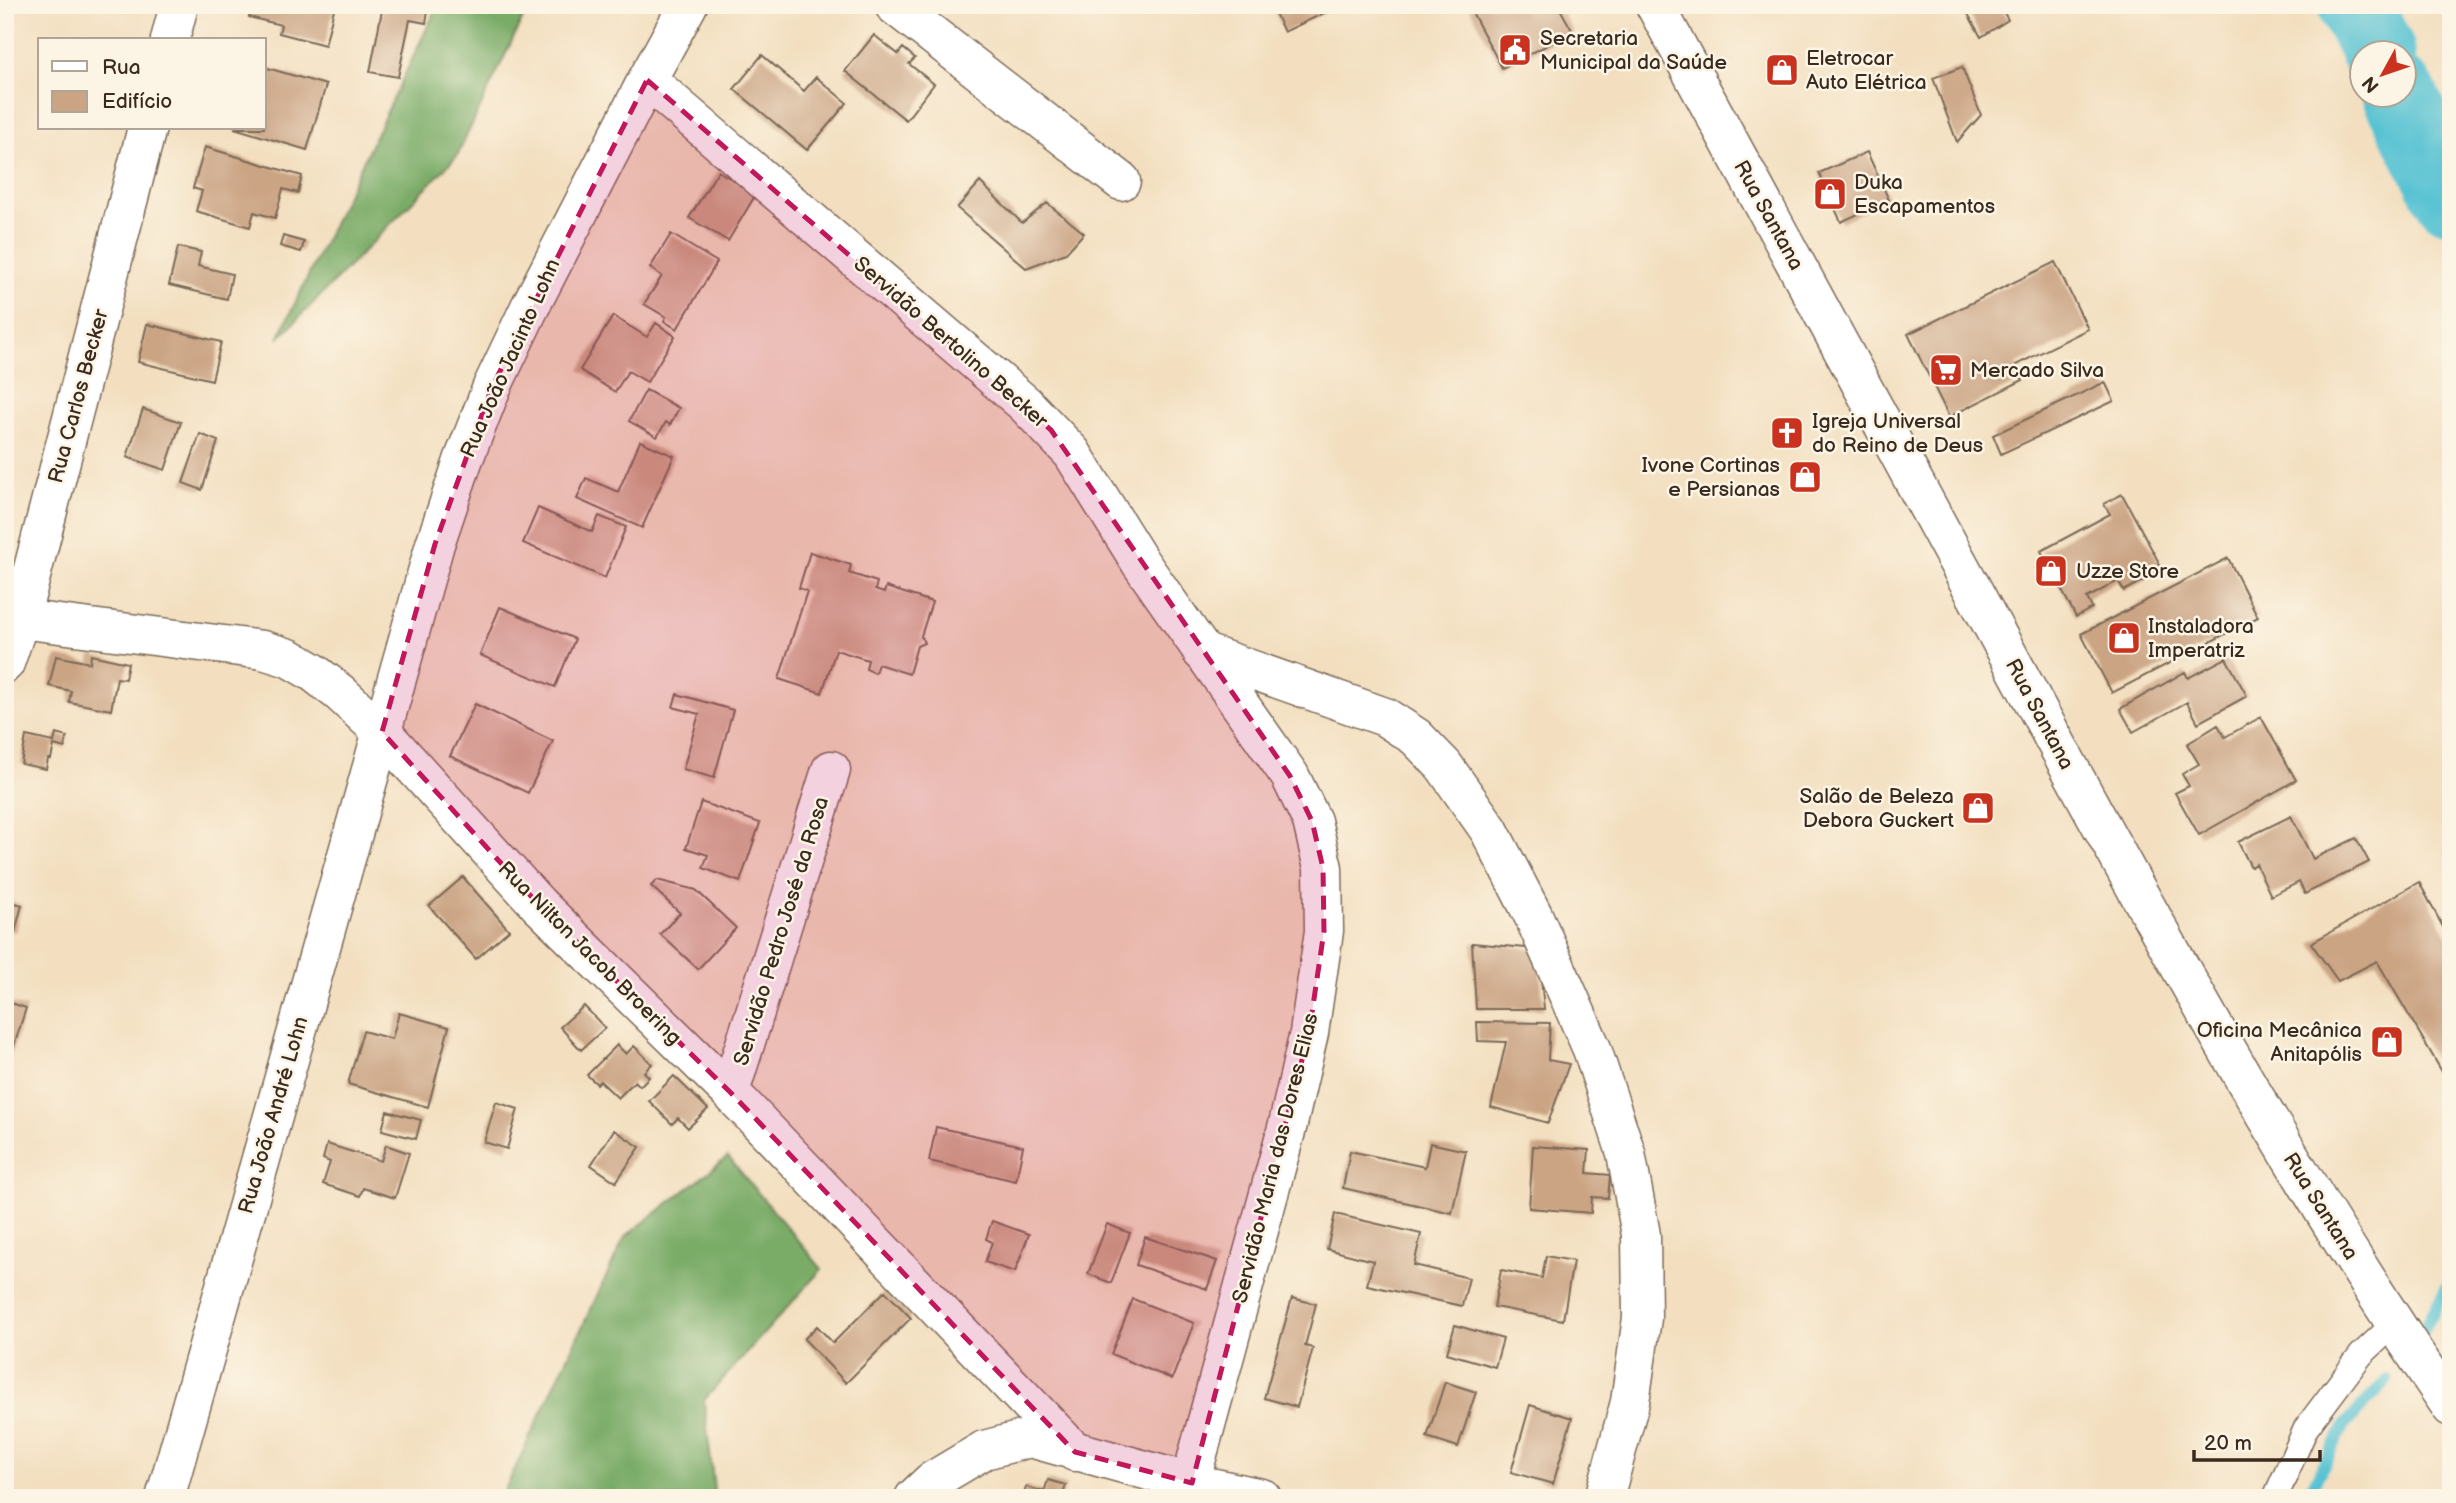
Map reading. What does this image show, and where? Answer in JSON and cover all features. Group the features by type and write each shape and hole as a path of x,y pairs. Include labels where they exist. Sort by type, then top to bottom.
{"street":[{"path":"171,38 179,5"},
{"name":"Rua João Jacinto Lohn","path":"382,732 435,544 492,387 530,307 688,5"},
{"path":"894,5 1122,181"},
{"name":"Rua Santana","path":"1655,5 2149,916 2257,1104 2394,1324 2451,1407"},
{"name":"Servidão Bertolino Becker","path":"647,80 1025,404 1051,430 1072,453 1140,562 1202,652"},
{"name":"Rua Carlos Becker","path":"5,663 20,619 146,130"},
{"name":"Rua Nilton Jacob Broering","path":"20,619 263,650 289,658 340,693 382,732 538,904 730,1092 1075,1452"},
{"path":"1202,652 1385,717 1416,737 1444,766 1489,830 1533,915 1592,1049 1626,1153 1641,1235 1642,1318 1630,1402 1604,1498"},
{"name":"Servidão Maria das Dores Elias","path":"1189,1491 1288,1124 1309,1033 1324,931 1323,868 1312,821 1290,776 1202,652"},
{"name":"Rua João André Lohn","path":"165,1498 382,732"},
{"name":"Servidão Pedro José da Rosa","path":"730,1092 831,770"},
{"path":"914,1498 932,1480 984,1450 1030,1438 1189,1491 1262,1498"}],"lane":[{"path":"2275,1498 2306,1428 2361,1355 2394,1324"}],"highlighted area":[{"path":"647,80 1051,430 1290,776 1312,821 1323,868 1324,931 1309,1033 1192,1483 1075,1452 730,1092 538,904 382,732 435,544 492,387"}],"green space":[{"path":"438,5 529,5 457,156 278,339"},
{"path":"728,1157 822,1269 704,1400 715,1498 501,1498 625,1237"}],"building":[{"path":"252,5 335,5 325,45 279,33 281,25 249,17"},
{"path":"383,5 429,5 426,23 410,20 398,77 370,72"},
{"path":"1271,5 1333,5 1335,8 1284,32"},
{"name":"Secretaria Municipal da Saúde","path":"1468,5 1558,5 1573,32 1502,68"},
{"path":"1963,5 2000,5 2008,20 1981,37"},
{"path":"874,35 898,54 903,48 915,58 909,64 934,84 906,120 845,71"},
{"path":"762,55 804,91 816,77 847,103 807,150 734,89"},
{"path":"1962,67 1981,115 1957,142 1933,78"},
{"path":"266,68 326,85 307,150 241,130 266,130"},
{"path":"205,147 302,176 298,193 283,189 275,218 254,212 250,227 196,211 202,191 193,188"},
{"path":"1867,152 1889,200 1841,222 1819,173"},
{"path":"718,171 756,194 728,241 689,218"},
{"path":"980,182 1022,223 1047,203 1084,233 1066,253 1026,268 957,208"},
{"path":"671,234 717,262 677,329 664,321 666,317 644,304 662,276 650,268"},
{"path":"283,236 304,242 301,252 280,246"},
{"path":"178,247 201,252 198,266 232,274 227,299 169,285"},
{"path":"2055,262 2088,329 2016,365 2023,380 1949,417 1908,334"},
{"path":"613,316 647,337 656,323 675,336 647,382 628,371 615,392 580,370"},
{"path":"147,324 221,342 212,380 138,362"},
{"path":"2105,382 2114,401 2001,454 1993,435"},
{"path":"646,390 679,408 670,425 666,422 657,437 629,421"},
{"path":"143,409 181,422 165,470 127,457"},
{"path":"200,434 218,441 202,490 183,483"},
{"path":"640,441 674,456 642,528 577,499 586,478 618,492"},
{"path":"2122,494 2163,570 2124,591 2118,581 2087,598 2092,608 2076,617 2041,551 2110,514 2104,504"},
{"path":"538,508 592,532 599,516 626,527 605,578 523,543"},
{"path":"810,552 851,565 849,573 877,582 875,590 884,593 886,587 932,602 921,636 924,643 917,646 909,674 878,664 875,673 866,669 868,660 836,650 822,693 779,679 807,591 799,588"},
{"path":"2228,558 2258,617 2112,693 2081,634"},
{"path":"500,607 575,639 555,687 480,655"},
{"path":"91,655 128,663 125,679 117,678 111,710 69,702 71,691 49,686 56,656 90,663"},
{"path":"2226,658 2247,696 2198,723 2187,702 2133,732 2120,709 2185,672 2188,678"},
{"path":"677,694 733,710 714,778 683,769 699,714 673,707"},
{"path":"475,704 553,741 528,793 450,756"},
{"path":"2261,717 2296,780 2199,835 2175,793 2189,786 2182,774 2199,764 2187,744 2218,725 2225,737"},
{"path":"56,734 67,737 65,748 54,745 46,769 21,764 26,736 54,742"},
{"path":"701,802 760,823 740,882 703,868 708,855 686,848"},
{"path":"2291,816 2313,859 2356,838 2369,862 2305,894 2299,882 2271,896 2256,864 2251,867 2238,842"},
{"path":"463,877 509,930 476,959 429,906"},
{"path":"657,880 696,890 736,928 698,969 660,934 680,913 651,886"},
{"path":"2419,882 2451,942 2451,1087 2377,961 2338,981 2311,943"},
{"path":"5,900 22,905 15,932 5,929"},
{"path":"1472,943 1538,949 1544,1009 1476,1009"},
{"path":"5,1001 26,1008 11,1055 5,1054"},
{"path":"584,1006 605,1028 581,1050 560,1027"},
{"path":"399,1013 449,1027 428,1107 348,1084 363,1031 392,1039"},
{"path":"1477,1022 1550,1023 1548,1060 1569,1064 1548,1123 1491,1107 1506,1042 1478,1041"},
{"path":"617,1045 626,1054 634,1046 652,1064 644,1072 649,1077 640,1086 635,1081 618,1098 600,1081 597,1084 587,1075"},
{"path":"674,1076 708,1109 688,1128 678,1118 672,1124 649,1101"},
{"path":"496,1102 518,1109 507,1149 484,1142"},
{"path":"387,1111 421,1120 416,1139 382,1130"},
{"path":"936,1127 1023,1146 1016,1181 929,1161"},
{"path":"614,1130 640,1147 616,1182 591,1165"},
{"path":"1430,1143 1466,1151 1452,1213 1343,1188 1350,1151 1425,1167"},
{"path":"327,1144 381,1161 386,1145 409,1153 395,1198 363,1188 360,1196 323,1184 330,1162 323,1159"},
{"path":"1533,1146 1589,1150 1587,1173 1610,1175 1608,1198 1592,1197 1591,1213 1529,1208"},
{"path":"1335,1214 1421,1234 1414,1265 1469,1278 1462,1306 1367,1285 1373,1261 1327,1249"},
{"path":"992,1221 1029,1234 1015,1272 985,1262 992,1242 986,1239"},
{"path":"1107,1224 1130,1233 1111,1283 1088,1274"},
{"path":"1145,1237 1217,1261 1207,1289 1136,1265"},
{"path":"1546,1256 1573,1261 1563,1320 1494,1307 1501,1270 1542,1278"},
{"path":"885,1291 911,1318 846,1383 804,1339 817,1326 833,1343"},
{"path":"1292,1298 1316,1304 1305,1346 1313,1348 1297,1407 1264,1398"},
{"path":"1133,1299 1194,1323 1172,1379 1111,1354"},
{"path":"1455,1325 1503,1339 1495,1367 1447,1353"},
{"path":"1445,1382 1476,1392 1458,1447 1427,1437"},
{"path":"1530,1405 1572,1418 1553,1484 1511,1472"},
{"path":"1048,1480 1066,1485 1062,1498 1023,1498 1026,1487 1044,1492"}],"waterway":[{"path":"2355,5 2371,38"},
{"path":"2406,108 2451,196"},
{"path":"2424,1329 2451,1279"},
{"path":"2306,1498 2345,1425 2387,1380"}],"place":[{"name":"Secretaria Municipal da Saúde","path":"1515,50"},
{"name":"Eletrocar Auto Elétrica","path":"1782,70"},
{"name":"Duka Escapamentos","path":"1830,194"},
{"name":"Mercado Silva","path":"1946,370"},
{"name":"Igreja Universal do Reino de Deus","path":"1787,433"},
{"name":"Ivone Cortinas e Persianas","path":"1805,477"},
{"name":"Uzze Store","path":"2051,571"},
{"name":"Instaladora Imperatriz","path":"2124,638"},
{"name":"Salão de Beleza Debora Guckert","path":"1978,808"},
{"name":"Oficina Mecânica Anitapólis","path":"2387,1042"}]}
